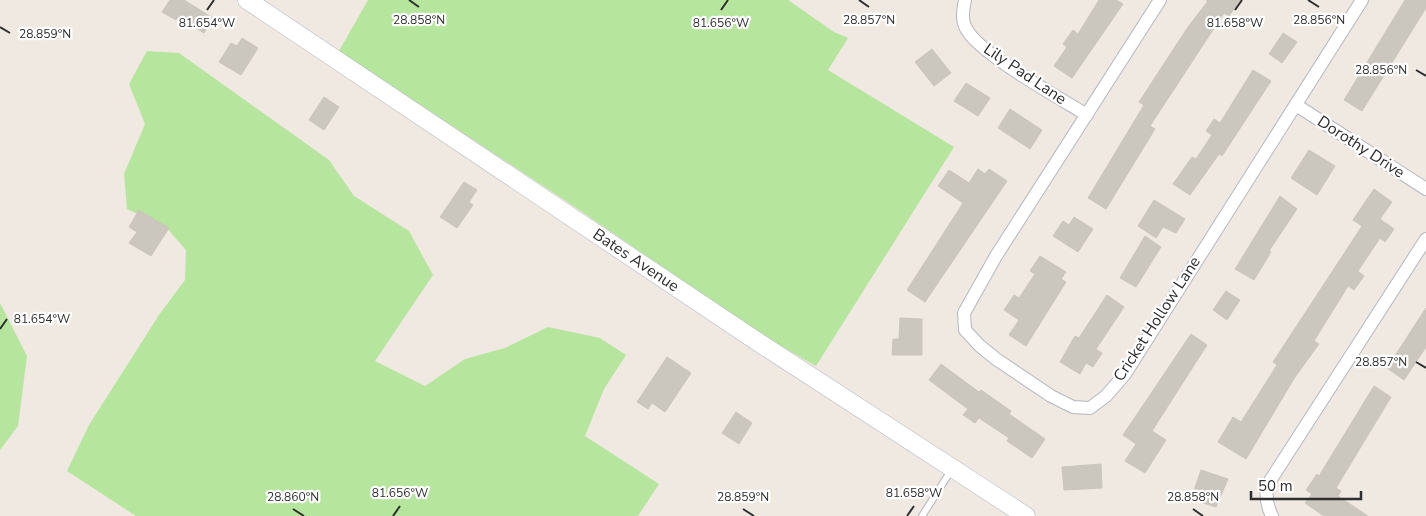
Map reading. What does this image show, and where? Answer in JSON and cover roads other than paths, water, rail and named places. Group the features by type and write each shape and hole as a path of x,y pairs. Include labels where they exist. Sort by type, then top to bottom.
{"street":[{"name":"Bates Avenue","path":"247,0 758,342 1026,516"},
{"name":"Lily Pad Lane","path":"965,0 964,22 967,32 985,50 1087,116"},
{"name":"Cricket Hollow Lane","path":"1160,0 996,256 964,313 965,330 980,346 1051,396 1073,407 1090,408 1106,396 1125,374 1362,0"},
{"name":"Dorothy Drive","path":"1296,104 1426,189"},
{"path":"1272,516 1268,510 1266,492 1268,484 1426,239"}],"lane":[{"path":"922,516 952,468"}]}
